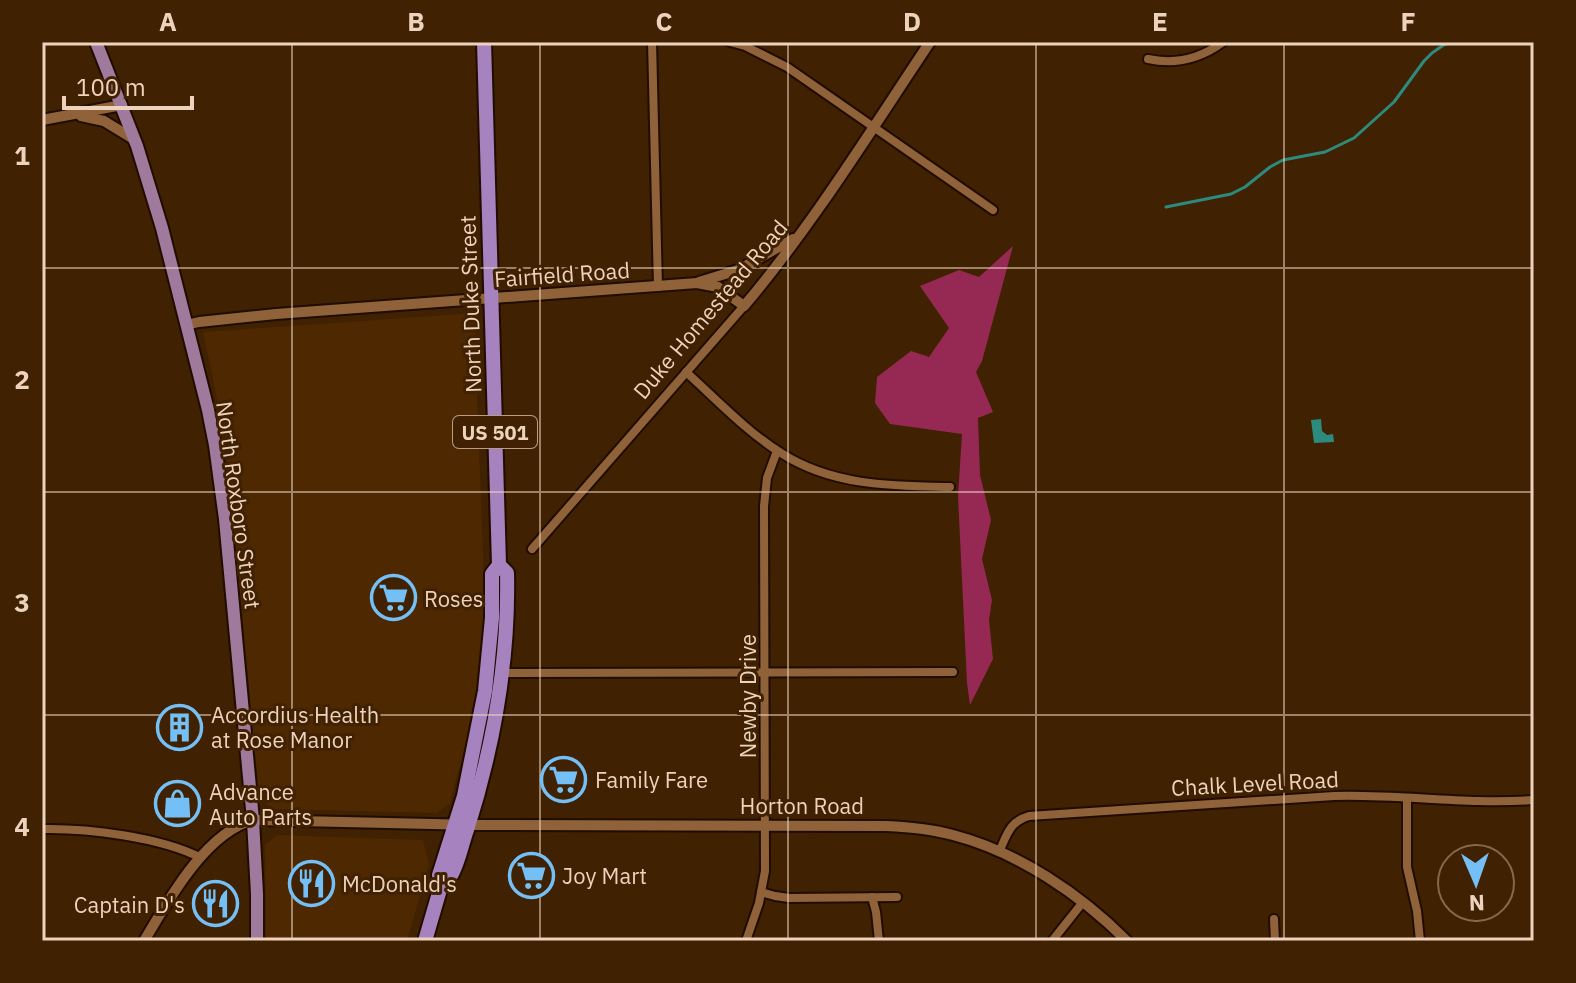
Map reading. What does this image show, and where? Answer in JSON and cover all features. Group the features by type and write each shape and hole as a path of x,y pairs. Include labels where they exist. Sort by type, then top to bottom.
{"highway":[{"name":"North Duke Street","path":"462,824 467,781 485,691 492,618 492,574 499,565 484,42"},
{"name":"North Duke Street","path":"425,941 441,886 450,877 462,824 496,715 506,620 507,573 499,565"}],"main road":[{"name":"North Roxboro Street","path":"96,42 135,140 162,228 208,410 217,460 253,820 257,941"}],"street":[{"path":"652,42 658,287"},
{"path":"734,42 787,67 993,210"},
{"name":"Duke Homestead Road","path":"532,549 744,306 798,235 930,42"},
{"path":"1148,59 1183,61 1204,54 1223,42"},
{"path":"42,120 122,105"},
{"path":"71,114 104,121 135,140"},
{"path":"697,283 738,270 798,235"},
{"name":"Fairfield Road","path":"186,325 276,314 697,283 718,287 744,306"},
{"path":"686,372 777,451 802,464 829,475 865,483 950,487"},
{"name":"Newby Drive","path":"746,941 765,871 765,494 777,451"},
{"path":"501,673 953,672"},
{"name":"Chalk Level Road","path":"999,852 1016,820 1029,816 1364,795 1464,801 1534,800"},
{"path":"1407,798 1407,867 1420,941"},
{"path":"144,941 201,858 223,834 253,820"},
{"name":"Horton Road","path":"253,820 911,827 956,836 999,852 1041,874 1083,902 1127,941"},
{"path":"42,829 72,829 132,838 172,847 201,858"},
{"path":"761,892 789,898 897,897"},
{"path":"872,897 879,941"},
{"path":"1052,941 1083,902"},
{"path":"1274,919 1275,941"}],"shaded area":[{"path":"1013,246 982,361 976,372 993,412 978,418 980,475 991,520 982,559 992,600 989,620 993,659 970,705 958,496 962,434 890,424 875,403 877,377 911,351 929,357 949,328 920,286 959,270 979,277"},
{"path":"474,313 485,606 478,684 450,803 437,813 272,809 259,796 226,442 203,332"},
{"path":"277,835 423,840 429,864 407,941 266,941 265,845"}],"water":[{"path":"1321,419 1322,431 1327,435 1333,434 1334,442 1314,443 1311,420"}],"waterway":[{"path":"1166,207 1231,194 1283,160 1325,152 1354,138 1394,102 1432,53 1445,44 1461,42"}],"place":[{"name":"Roses","path":"393,598"},
{"name":"Accordius Health at Rose Manor","path":"180,727"},
{"name":"Family Fare","path":"564,779"},
{"name":"Advance Auto Parts","path":"178,804"},
{"name":"Joy Mart","path":"531,875"},
{"name":"McDonald's","path":"311,883"},
{"name":"Captain D's","path":"216,904"}]}
